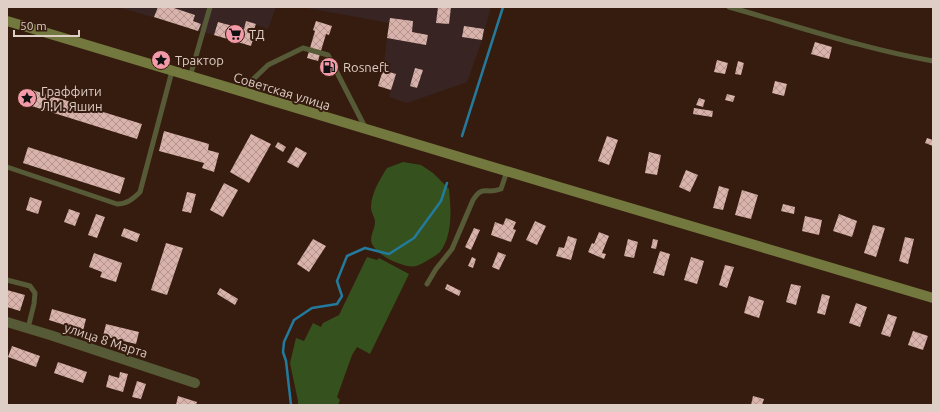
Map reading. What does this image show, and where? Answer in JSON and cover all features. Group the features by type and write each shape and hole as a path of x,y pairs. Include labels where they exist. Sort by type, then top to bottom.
{"main road":[{"name":"Советская улица","path":"7,22 933,298"}],"street":[{"name":"улица 8 Марта","path":"7,322 195,383"}],"lane":[{"path":"190,77 210,7"},
{"path":"729,7 855,43 914,58 933,61"},
{"path":"240,92 268,66 303,48 328,55 367,129"},
{"path":"7,167 117,204 124,204 131,200 140,192 172,71"},
{"path":"427,284 436,269 452,249 473,200 478,193 482,191 493,192 501,189 507,171"},
{"path":"7,280 30,286 35,293 28,328"}],"shaded area":[{"path":"118,7 276,7 268,29 247,21 244,29 219,22 214,35"},
{"path":"302,7 491,7 482,40 467,82 407,103 389,97 391,90 379,86 383,70 389,23"}],"green space":[{"path":"403,162 421,165 433,173 449,189 450,222 444,245 440,252 416,266 404,265 389,259 377,250 371,240 375,222 371,207 374,192 387,168"},
{"path":"367,257 377,260 379,258 409,274 370,354 357,347 352,355 337,397 340,400 338,405 298,405 290,363 296,338 304,341 313,323 321,327 323,323 339,315"}],"building":[{"path":"158,7 171,7 195,15 193,21 201,24 198,31 154,17"},
{"path":"438,7 451,7 449,24 436,23"},
{"path":"390,18 413,21 412,32 428,35 426,45 387,38"},
{"name":"ТД","path":"246,21 256,24 251,46 214,35 218,22 244,29"},
{"path":"316,21 332,26 329,35 326,34 318,61 307,58 315,31 313,30"},
{"path":"464,26 484,29 482,40 462,37"},
{"path":"815,42 832,47 829,59 811,54"},
{"path":"717,60 728,63 725,74 714,72"},
{"path":"738,61 744,63 741,75 735,74"},
{"path":"415,68 423,70 417,88 410,86"},
{"path":"383,70 396,74 391,90 378,86"},
{"path":"775,81 787,84 784,96 772,93"},
{"path":"29,89 142,124 137,139 25,104"},
{"path":"727,94 735,96 733,102 725,100"},
{"path":"699,98 705,100 703,107 696,105"},
{"path":"694,108 713,111 712,117 693,114"},
{"path":"164,131 209,144 208,150 219,153 214,172 202,168 204,163 159,151"},
{"path":"251,134 271,144 249,183 230,172"},
{"path":"607,136 618,140 609,165 598,161"},
{"path":"927,138 933,140 933,146 925,143"},
{"path":"278,142 286,147 283,152 275,147"},
{"path":"28,147 125,178 120,194 23,163"},
{"path":"296,147 307,153 298,168 287,162"},
{"path":"649,152 661,155 657,175 645,173"},
{"path":"686,170 698,175 690,192 679,187"},
{"path":"224,183 238,190 223,217 210,210"},
{"path":"719,186 729,189 723,210 713,208"},
{"path":"742,190 758,195 751,219 735,215"},
{"path":"187,192 196,194 191,213 182,211"},
{"path":"30,197 42,201 38,214 26,210"},
{"path":"783,204 795,207 794,214 781,211"},
{"path":"69,209 80,213 75,226 64,222"},
{"path":"96,214 105,217 97,238 88,235"},
{"path":"839,214 857,221 852,237 833,231"},
{"path":"805,216 822,220 819,235 802,231"},
{"path":"506,218 516,222 513,229 516,230 511,242 491,235 495,222 503,225"},
{"path":"535,221 546,226 537,245 526,240"},
{"path":"873,225 885,228 876,257 864,253"},
{"path":"124,228 140,234 137,242 121,236"},
{"path":"474,228 480,230 471,250 465,247"},
{"path":"599,232 609,236 602,253 606,254 604,259 588,252 592,243 594,244"},
{"path":"568,236 577,239 571,260 556,256 559,247 564,248"},
{"path":"905,237 914,239 908,264 899,261"},
{"path":"313,239 326,246 309,272 297,264"},
{"path":"628,239 638,242 634,258 624,256"},
{"path":"653,239 658,240 656,249 651,248"},
{"path":"166,243 183,248 167,295 151,290"},
{"path":"660,251 670,254 664,276 653,273"},
{"path":"498,252 506,255 499,270 492,267"},
{"path":"94,253 122,263 116,282 100,277 102,272 89,267"},
{"path":"472,257 476,259 473,268 468,266"},
{"path":"691,257 704,261 697,284 684,280"},
{"path":"725,265 734,267 727,288 719,285"},
{"path":"447,284 461,291 459,296 445,289"},
{"path":"791,284 801,286 796,305 786,302"},
{"path":"220,288 238,299 235,305 217,294"},
{"path":"7,290 25,295 20,311 7,307"},
{"path":"822,294 830,296 825,315 817,313"},
{"path":"749,296 764,301 759,318 744,313"},
{"path":"856,303 867,307 860,327 849,323"},
{"path":"52,309 86,319 83,331 49,320"},
{"path":"888,314 897,317 890,337 881,334"},
{"path":"106,324 139,332 136,344 103,336"},
{"path":"913,331 928,336 923,350 908,345"},
{"path":"12,346 40,356 36,367 8,357"},
{"path":"58,362 87,372 83,383 54,373"},
{"path":"120,372 128,374 123,392 106,387 109,375 119,378"},
{"path":"137,381 146,384 141,399 132,397"},
{"path":"178,396 197,402 196,405 176,405"},
{"path":"753,396 764,399 762,405 751,405"}],"waterway":[{"path":"462,136 503,7"},
{"path":"291,405 286,361 283,352 284,342 294,320 312,308 337,304 342,296 337,281 347,256 365,248 389,254 414,238 441,201 447,183"}],"place":[{"name":"ТД","path":"235,34"},
{"name":"Трактор","path":"161,60"},
{"name":"Rosneft","path":"329,67"},
{"name":"Граффити Л.И. Яшин","path":"27,98"}]}
